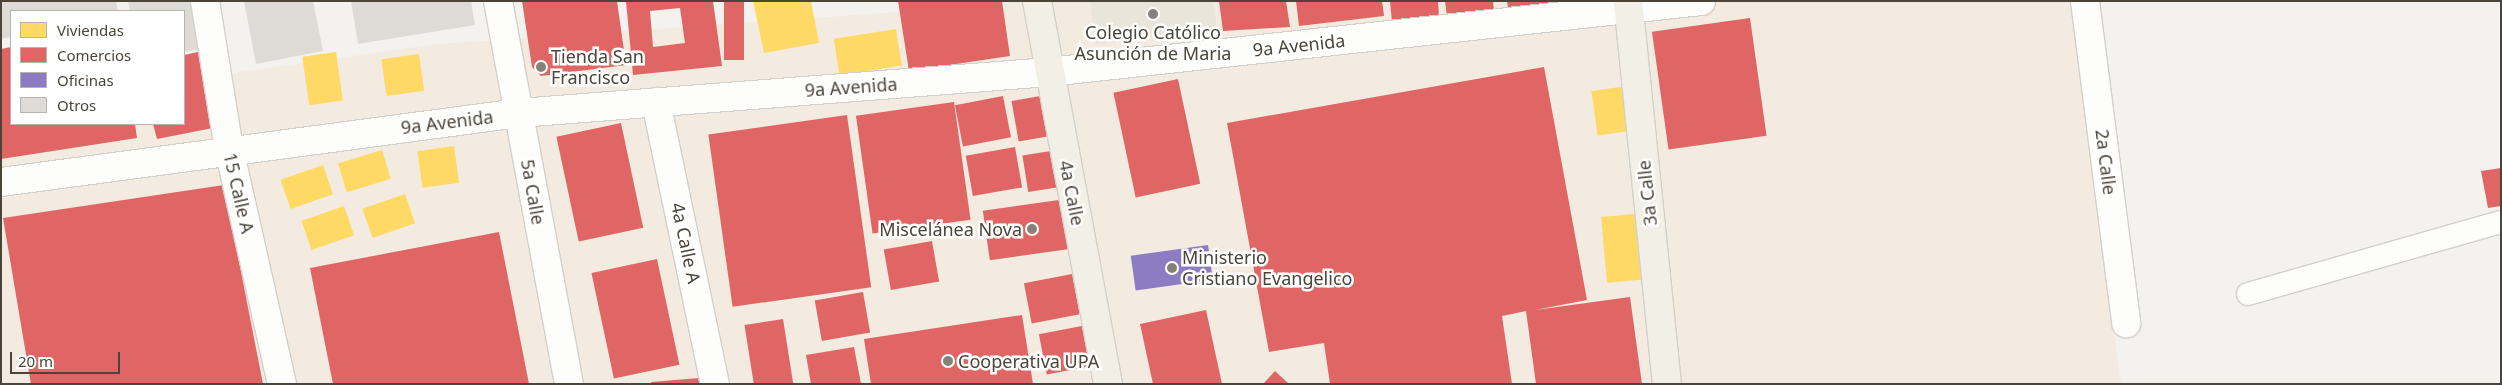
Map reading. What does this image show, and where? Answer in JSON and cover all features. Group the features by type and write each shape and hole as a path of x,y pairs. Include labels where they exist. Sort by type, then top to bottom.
{"main road":[{"name":"4a Calle","path":"1037,1 1108,384"},
{"name":"3a Calle","path":"1628,6 1667,384"}],"street":[{"name":"15 Calle A","path":"205,1 229,149 282,384"},
{"name":"5a Calle","path":"498,1 569,384"},
{"name":"9a Avenida","path":"1,182 229,149 519,113 1049,72 1628,6 1701,1"},
{"name":"2a Calle","path":"2085,1 2126,323"},
{"name":"4a Calle A","path":"656,102 715,384"}],"lane":[{"path":"2248,294 2501,222"}],"shaded area":[{"path":"970,1 2070,1 2121,384 1,384 1,106 10,105 10,125 185,125 185,80 438,44 971,7"},
{"name":"Colegio Católico Asunción de Maria","path":"1090,1 1213,1 1217,27 1096,45"}],"building: Viviendas":[{"path":"753,1 811,1 819,43 764,53"},
{"path":"896,29 902,66 840,75 834,39"},
{"path":"336,52 343,101 309,105 302,57"},
{"path":"419,54 424,91 387,96 381,59"},
{"path":"1627,86 1633,131 1598,136 1591,91"},
{"path":"454,146 459,183 423,188 417,151"},
{"path":"382,150 391,179 347,192 338,163"},
{"path":"323,165 333,194 291,209 280,180"},
{"path":"405,194 415,223 373,238 362,209"},
{"path":"344,206 354,235 312,250 301,221"},
{"path":"1646,213 1652,279 1607,283 1601,217"}],"building: Comercios":[{"path":"522,1 617,1 626,65 541,76 532,67"},
{"path":"626,1 713,1 722,66 633,75","holes":["680,8 685,43 653,47 650,11"]},
{"path":"724,1 744,1 744,60 724,60"},
{"path":"898,1 1002,1 1010,56 909,71"},
{"path":"1219,1 1286,1 1290,27 1223,31"},
{"path":"1296,1 1382,1 1384,16 1299,26"},
{"path":"1390,1 1438,1 1439,17 1392,22"},
{"path":"1445,1 1493,1 1494,11 1447,16"},
{"path":"1507,1 1575,1 1508,8"},
{"path":"1750,18 1767,136 1669,150 1652,32"},
{"path":"10,47 10,125 135,125 137,138 1,159 1,49"},
{"path":"207,50 223,126 157,139 153,125 185,125 185,55"},
{"path":"1544,67 1587,300 1535,310 1630,297 1642,384 1536,384 1526,311 1502,316 1512,384 1330,384 1324,343 1269,352 1227,123"},
{"path":"1178,79 1200,184 1136,197 1113,93"},
{"path":"1046,95 1053,135 1019,141 1012,101"},
{"path":"1003,96 1011,137 963,147 955,105"},
{"path":"954,102 971,220 873,234 856,116"},
{"path":"847,115 871,287 733,307 708,134"},
{"path":"621,123 643,228 579,241 556,137"},
{"path":"1015,147 1022,187 973,196 966,156"},
{"path":"1057,150 1063,187 1028,192 1022,155"},
{"path":"2501,168 2501,206 2488,208 2481,171"},
{"path":"224,185 263,384 31,384 3,218"},
{"name":"Miscelánea Nova","path":"1073,198 1080,248 990,260 983,211"},
{"path":"499,232 529,384 333,384 310,268"},
{"path":"932,241 939,281 891,290 884,250"},
{"path":"657,259 679,365 614,379 591,273"},
{"path":"1072,274 1080,314 1032,324 1024,283"},
{"path":"863,292 870,332 822,341 815,301"},
{"path":"1206,310 1222,384 1153,384 1140,324"},
{"name":"Cooperativa UPA","path":"1022,315 1033,384 871,384 864,339"},
{"path":"783,319 793,384 754,384 744,325"},
{"path":"1087,325 1095,365 1047,375 1039,334"},
{"path":"854,347 861,384 811,384 806,355"},
{"path":"1275,371 1289,384 1263,384"},
{"path":"699,378 700,384 652,384 651,382"}],"building: Oficinas":[{"name":"Ministerio Cristiano Evangelico","path":"1208,245 1213,280 1136,291 1131,256"}],"building: Otros":[{"path":"1,1 116,1 118,10 10,10 10,37 1,39"},
{"path":"128,1 197,1 207,48 185,52 185,10 130,10"},
{"path":"244,1 313,1 323,51 256,64"},
{"path":"351,1 471,1 475,25 358,44"}],"place":[{"name":"Colegio Católico Asunción de Maria","path":"1153,14"},
{"name":"Tienda San Francisco","path":"541,67"},
{"name":"Miscelánea Nova","path":"1032,229"},
{"name":"Ministerio Cristiano Evangelico","path":"1172,268"},
{"name":"Cooperativa UPA","path":"948,361"}]}
